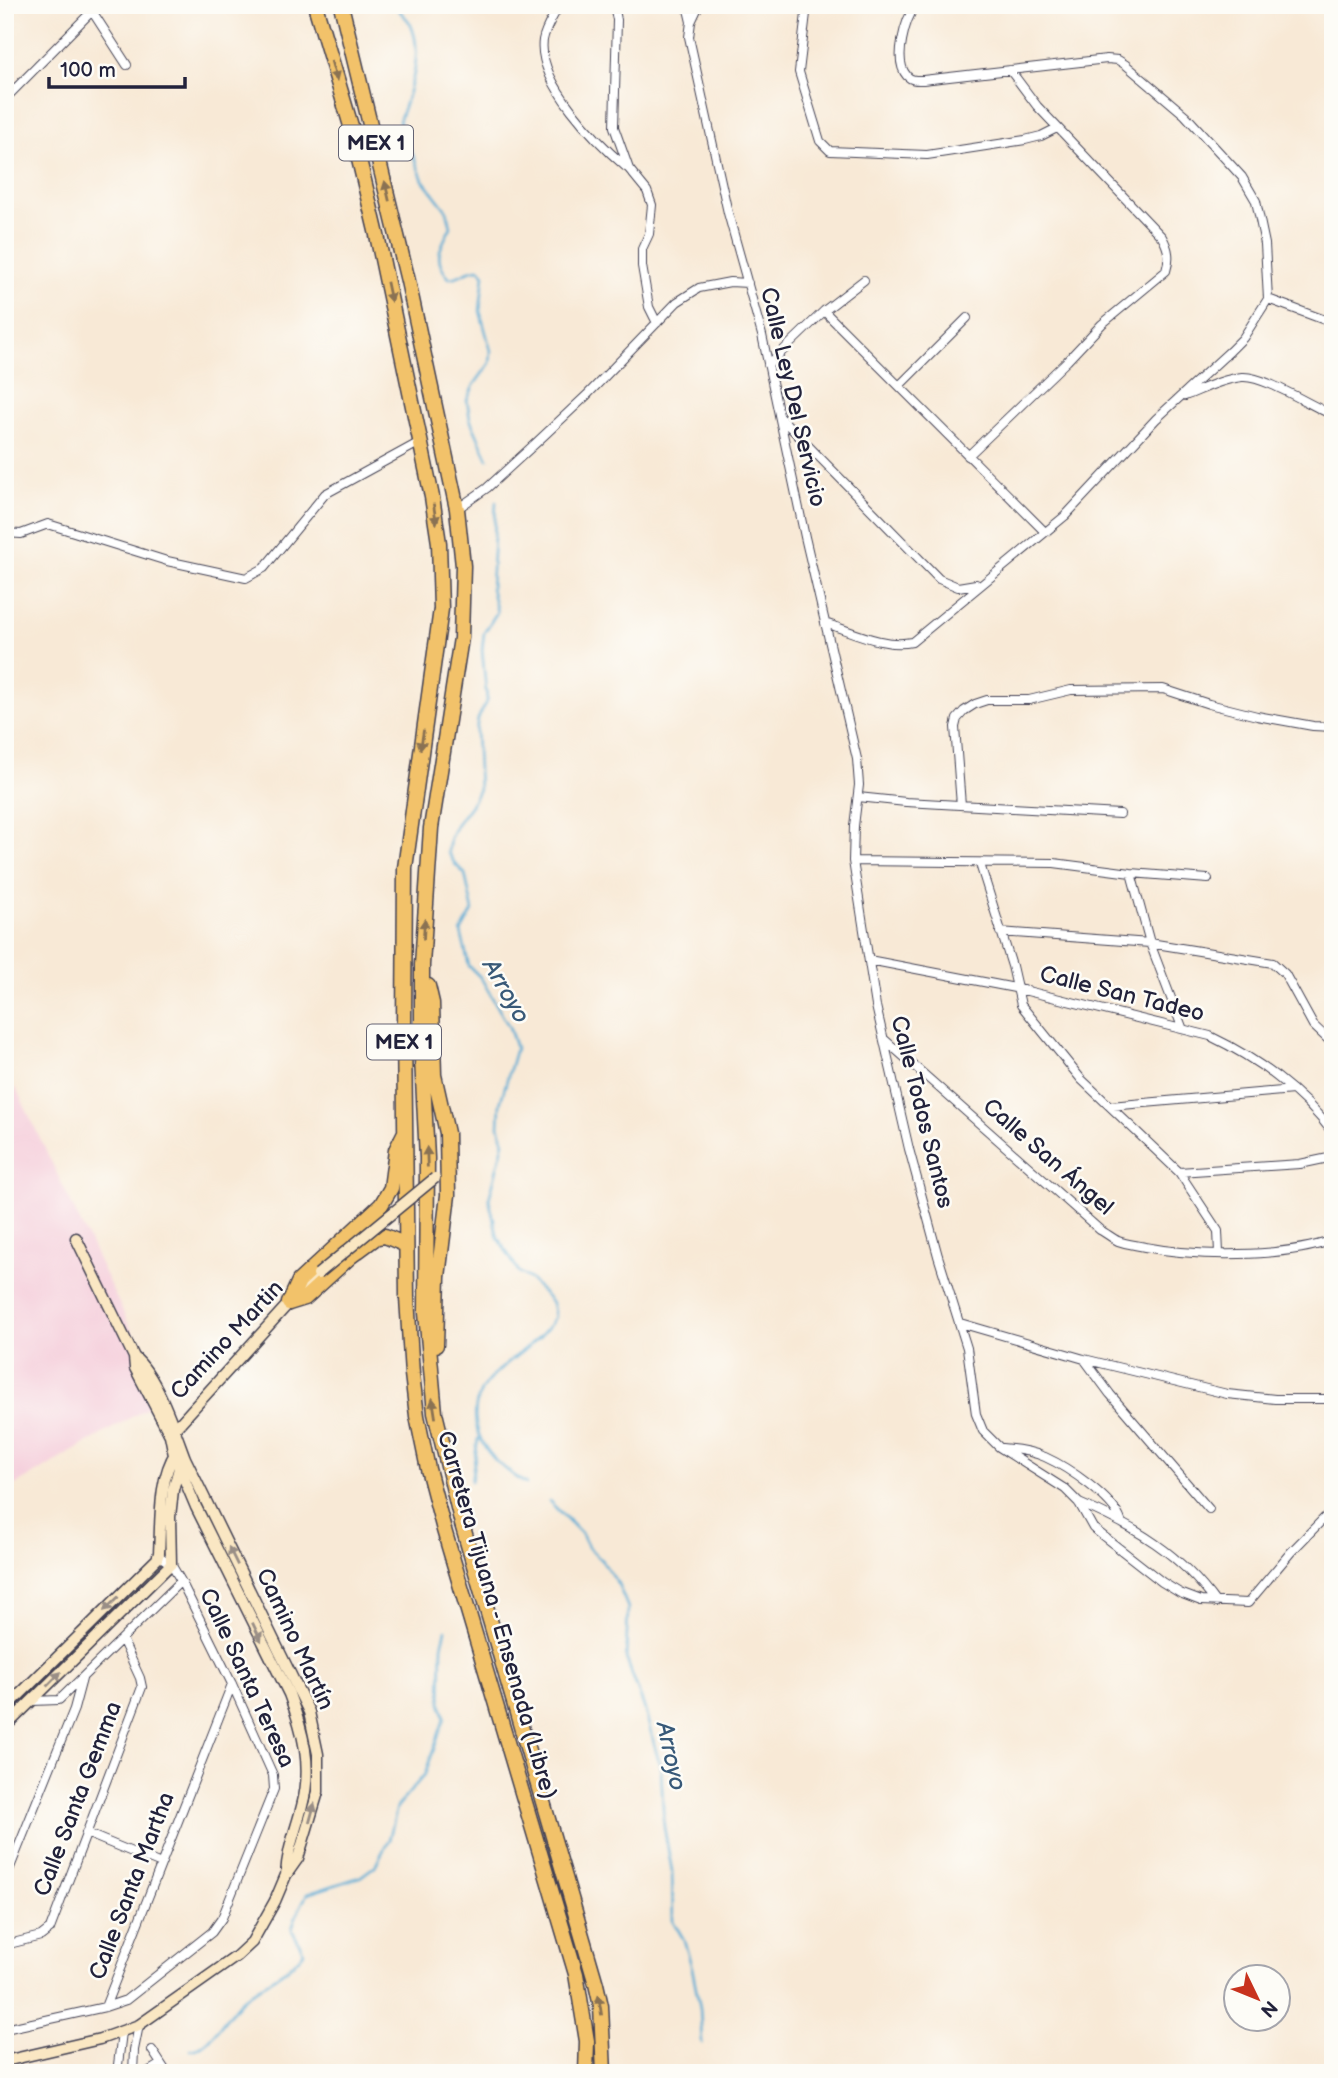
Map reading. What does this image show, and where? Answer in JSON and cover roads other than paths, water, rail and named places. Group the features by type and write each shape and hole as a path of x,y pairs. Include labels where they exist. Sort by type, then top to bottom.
{"highway":[{"name":"Carretera Tijuana - Ensenada (Libre)","path":"315,5 351,126 374,224 439,543 441,609 405,868 406,1245 412,1374 417,1416 428,1469 576,1974 587,2041 586,2073"},
{"name":"Carretera Tijuana - Ensenada (Libre)","path":"341,5 408,281 457,509 464,588 461,638 431,828 422,964 422,1059 427,1170 426,1313 435,1413 462,1524 596,1984 601,2006 604,2073"},
{"path":"422,964 432,1003 434,1075 447,1133 442,1175 449,1195 438,1277 436,1348 430,1372"},
{"path":"289,1303 299,1281 381,1205 391,1188 396,1150 404,1133"},
{"path":"289,1303 305,1298 350,1257 377,1237 385,1237 406,1245"}],"street":[{"path":"559,5 543,39 548,71 567,104 607,151 629,169 647,191 652,205 649,234 642,249 642,266 649,307 657,323"},
{"path":"614,5 617,20 614,127 629,169"},
{"name":"Calle Ley Del Servicio","path":"687,5 691,22 689,37 728,213 762,335 857,759 858,797"},
{"path":"691,22 699,5"},
{"path":"807,5 799,72 820,141 830,151 927,155 1025,140 1057,128"},
{"path":"825,623 880,640 902,644 912,642 1065,516 1118,457 1243,338 1268,299 1265,244 1256,201 1242,177 1185,115 1118,60 912,79 903,69 901,54 904,29 916,5"},
{"path":"5,99 95,8 127,65"},
{"path":"968,456 1067,361 1101,324 1166,271 1169,260 1168,248 1162,237 1057,128 1023,90 1010,70"},
{"path":"768,365 824,311 864,280"},
{"path":"457,509 487,488 587,395 677,302 699,288 730,282 748,283"},
{"path":"1268,299 1333,323"},
{"path":"824,311 1044,531"},
{"path":"899,386 967,317"},
{"path":"1178,399 1215,384 1242,377 1257,379 1333,415"},
{"path":"779,417 939,579 958,587 981,583"},
{"path":"5,533 21,534 48,524 167,561 246,578 264,568 326,494 420,442"},
{"path":"961,805 955,727 957,719 964,711 987,700 1029,700 1071,690 1163,689 1257,716 1333,727"},
{"path":"858,797 1120,814"},
{"name":"Calle Todos Santos","path":"858,797 853,826 853,862 894,1088 938,1256 967,1348 976,1414 983,1431 999,1447"},
{"path":"853,862 1054,863 1208,879"},
{"path":"980,864 1012,966 1021,1005 1081,1079 1179,1172 1218,1231 1219,1253"},
{"path":"1131,873 1150,943 1182,1027"},
{"path":"1000,932 1150,943 1273,963 1285,974 1313,1025 1333,1044"},
{"name":"Calle San Tadeo","path":"869,960 1015,988 1210,1036 1234,1048 1293,1090 1333,1133"},
{"name":"Calle San Ángel","path":"885,1040 1100,1230 1120,1242 1190,1253 1219,1253 1286,1251 1317,1246 1333,1240"},
{"path":"1110,1106 1293,1090"},
{"path":"1179,1172 1300,1164 1333,1157"},
{"name":"Camino Martin","path":"172,1432 289,1303 318,1275 442,1175"},
{"name":"Camino Martín","path":"5,2061 122,2032 138,2025 237,1956 252,1942 286,1875 298,1858 318,1792 316,1735 302,1696 180,1453 144,1365 134,1357 76,1238"},
{"path":"960,1323 1084,1359 1227,1394 1275,1399 1333,1399"},
{"path":"1084,1359 1110,1394 1209,1509"},
{"path":"999,1447 1065,1489 1079,1503 1093,1528 1154,1576 1180,1593 1201,1601 1248,1603 1291,1552 1333,1509"},
{"path":"999,1447 1026,1450 1047,1458 1112,1503 1121,1521"},
{"path":"5,1727 171,1564 170,1517 180,1453"},
{"path":"5,1709 159,1556 164,1487 180,1453"},
{"name":"Camino Martín","path":"179,1469 289,1694 299,1721 308,1773 303,1805 287,1854 286,1875"},
{"path":"1079,1503 1121,1521 1187,1568 1203,1584 1216,1603"},
{"name":"Calle Santa Teresa","path":"105,2007 126,2000 219,1925 275,1783 232,1684 181,1581 171,1564 159,1556"},
{"path":"32,1701 59,1700 181,1581"},
{"name":"Calle Santa Gemma","path":"5,1945 46,1933 142,1687 122,1639"},
{"path":"5,1880 74,1709 82,1679"},
{"name":"Calle Santa Martha","path":"5,2029 105,2007 232,1684"},
{"path":"86,1833 161,1864"},
{"path":"134,2073 138,2025"},
{"path":"117,2073 122,2032"},
{"path":"152,2050 167,2073"},
{"path":"146,2073 161,2064"}],"waterway":[{"name":"Arroyo","path":"396,5 410,23 416,47 414,72 399,121 423,180 447,211 451,227 441,247 439,259 449,278 476,269 480,269 484,275 480,311 491,351 490,363 467,400 470,419 488,459"},
{"name":"Arroyo","path":"496,502 491,588 497,612 484,633 482,650 487,700 478,719 476,731 479,789 456,825 448,852 465,874 473,911 461,932 469,966 481,978 509,1027 516,1048 500,1104 499,1126 504,1142 489,1199 498,1238 519,1272 530,1279 552,1303 555,1317 532,1344 491,1378 481,1391 476,1406 476,1424 488,1452 501,1466 526,1484"},
{"path":"471,1481 478,1439"},
{"name":"Arroyo","path":"549,1501 581,1533 588,1547 602,1561 618,1584 628,1608 626,1658 644,1707 661,1769 664,1827 672,1871 673,1921 684,1940 692,1968 700,2008 702,2043"},
{"path":"190,2050 204,2044 240,2002 291,1966 304,1952 292,1930 307,1894 360,1877 375,1866 389,1840 397,1807 425,1774 445,1717 441,1703 442,1646 446,1630"}]}
